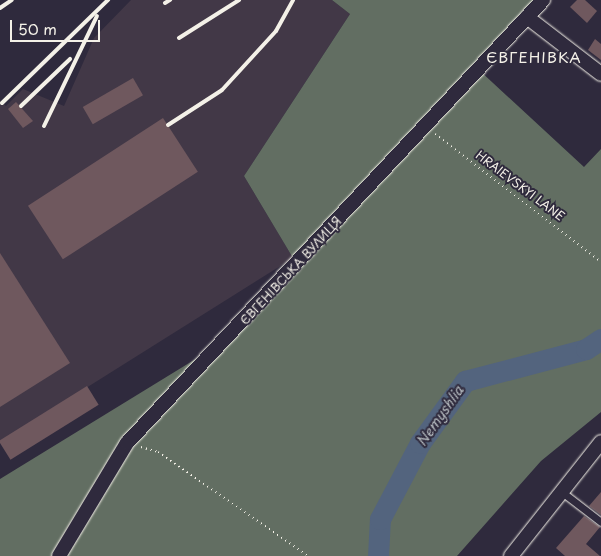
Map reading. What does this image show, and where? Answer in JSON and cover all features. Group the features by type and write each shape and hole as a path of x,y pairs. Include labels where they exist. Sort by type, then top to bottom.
{"street":[{"name":"ЄВГЕНІВСЬКА ВУЛИЦЯ","path":"59,556 127,443 543,0"},
{"path":"527,17 601,74"},
{"path":"517,554 601,442"}],"lane":[{"path":"562,492 601,522"}],"path":[{"name":"HRAIEVSKYI LANE","path":"425,127 601,262"},
{"path":"127,443 158,452 308,556"}],"shaded area":[{"path":"131,0 332,0 350,14 244,176 293,258 0,442 0,100 6,106 23,89 64,106 94,38"}],"green space":[{"path":"332,0 543,0 479,70 584,167 601,149 601,412 541,461 457,556 0,556 0,479 225,341 293,258 244,176 350,14"}],"building":[{"path":"577,0 585,0 597,11 587,23 570,7"},
{"path":"595,39 601,44 601,60 588,50"},
{"path":"133,78 143,95 93,124 83,107"},
{"path":"16,102 33,121 23,128 8,109"},
{"path":"163,118 198,172 63,259 28,206"},
{"path":"0,253 70,363 0,407"},
{"path":"87,386 99,405 10,460 0,440"},
{"path":"601,492 601,515 589,506"},
{"path":"584,516 600,527 586,544 600,556 565,556 556,548"}],"waterway":[{"name":"Nemyshlia","path":"378,556 380,519 420,443 465,381 586,349 601,339"}],"railway":[{"path":"0,8 12,0"},
{"path":"2,103 108,0"},
{"path":"165,3 170,0"},
{"path":"179,38 239,0"},
{"path":"168,125 222,90 276,31 293,0"},
{"path":"44,126 97,16"},
{"path":"21,106 70,59"}],"district":[{"name":"ЄВГЕНІВКА","path":"534,57"}]}
